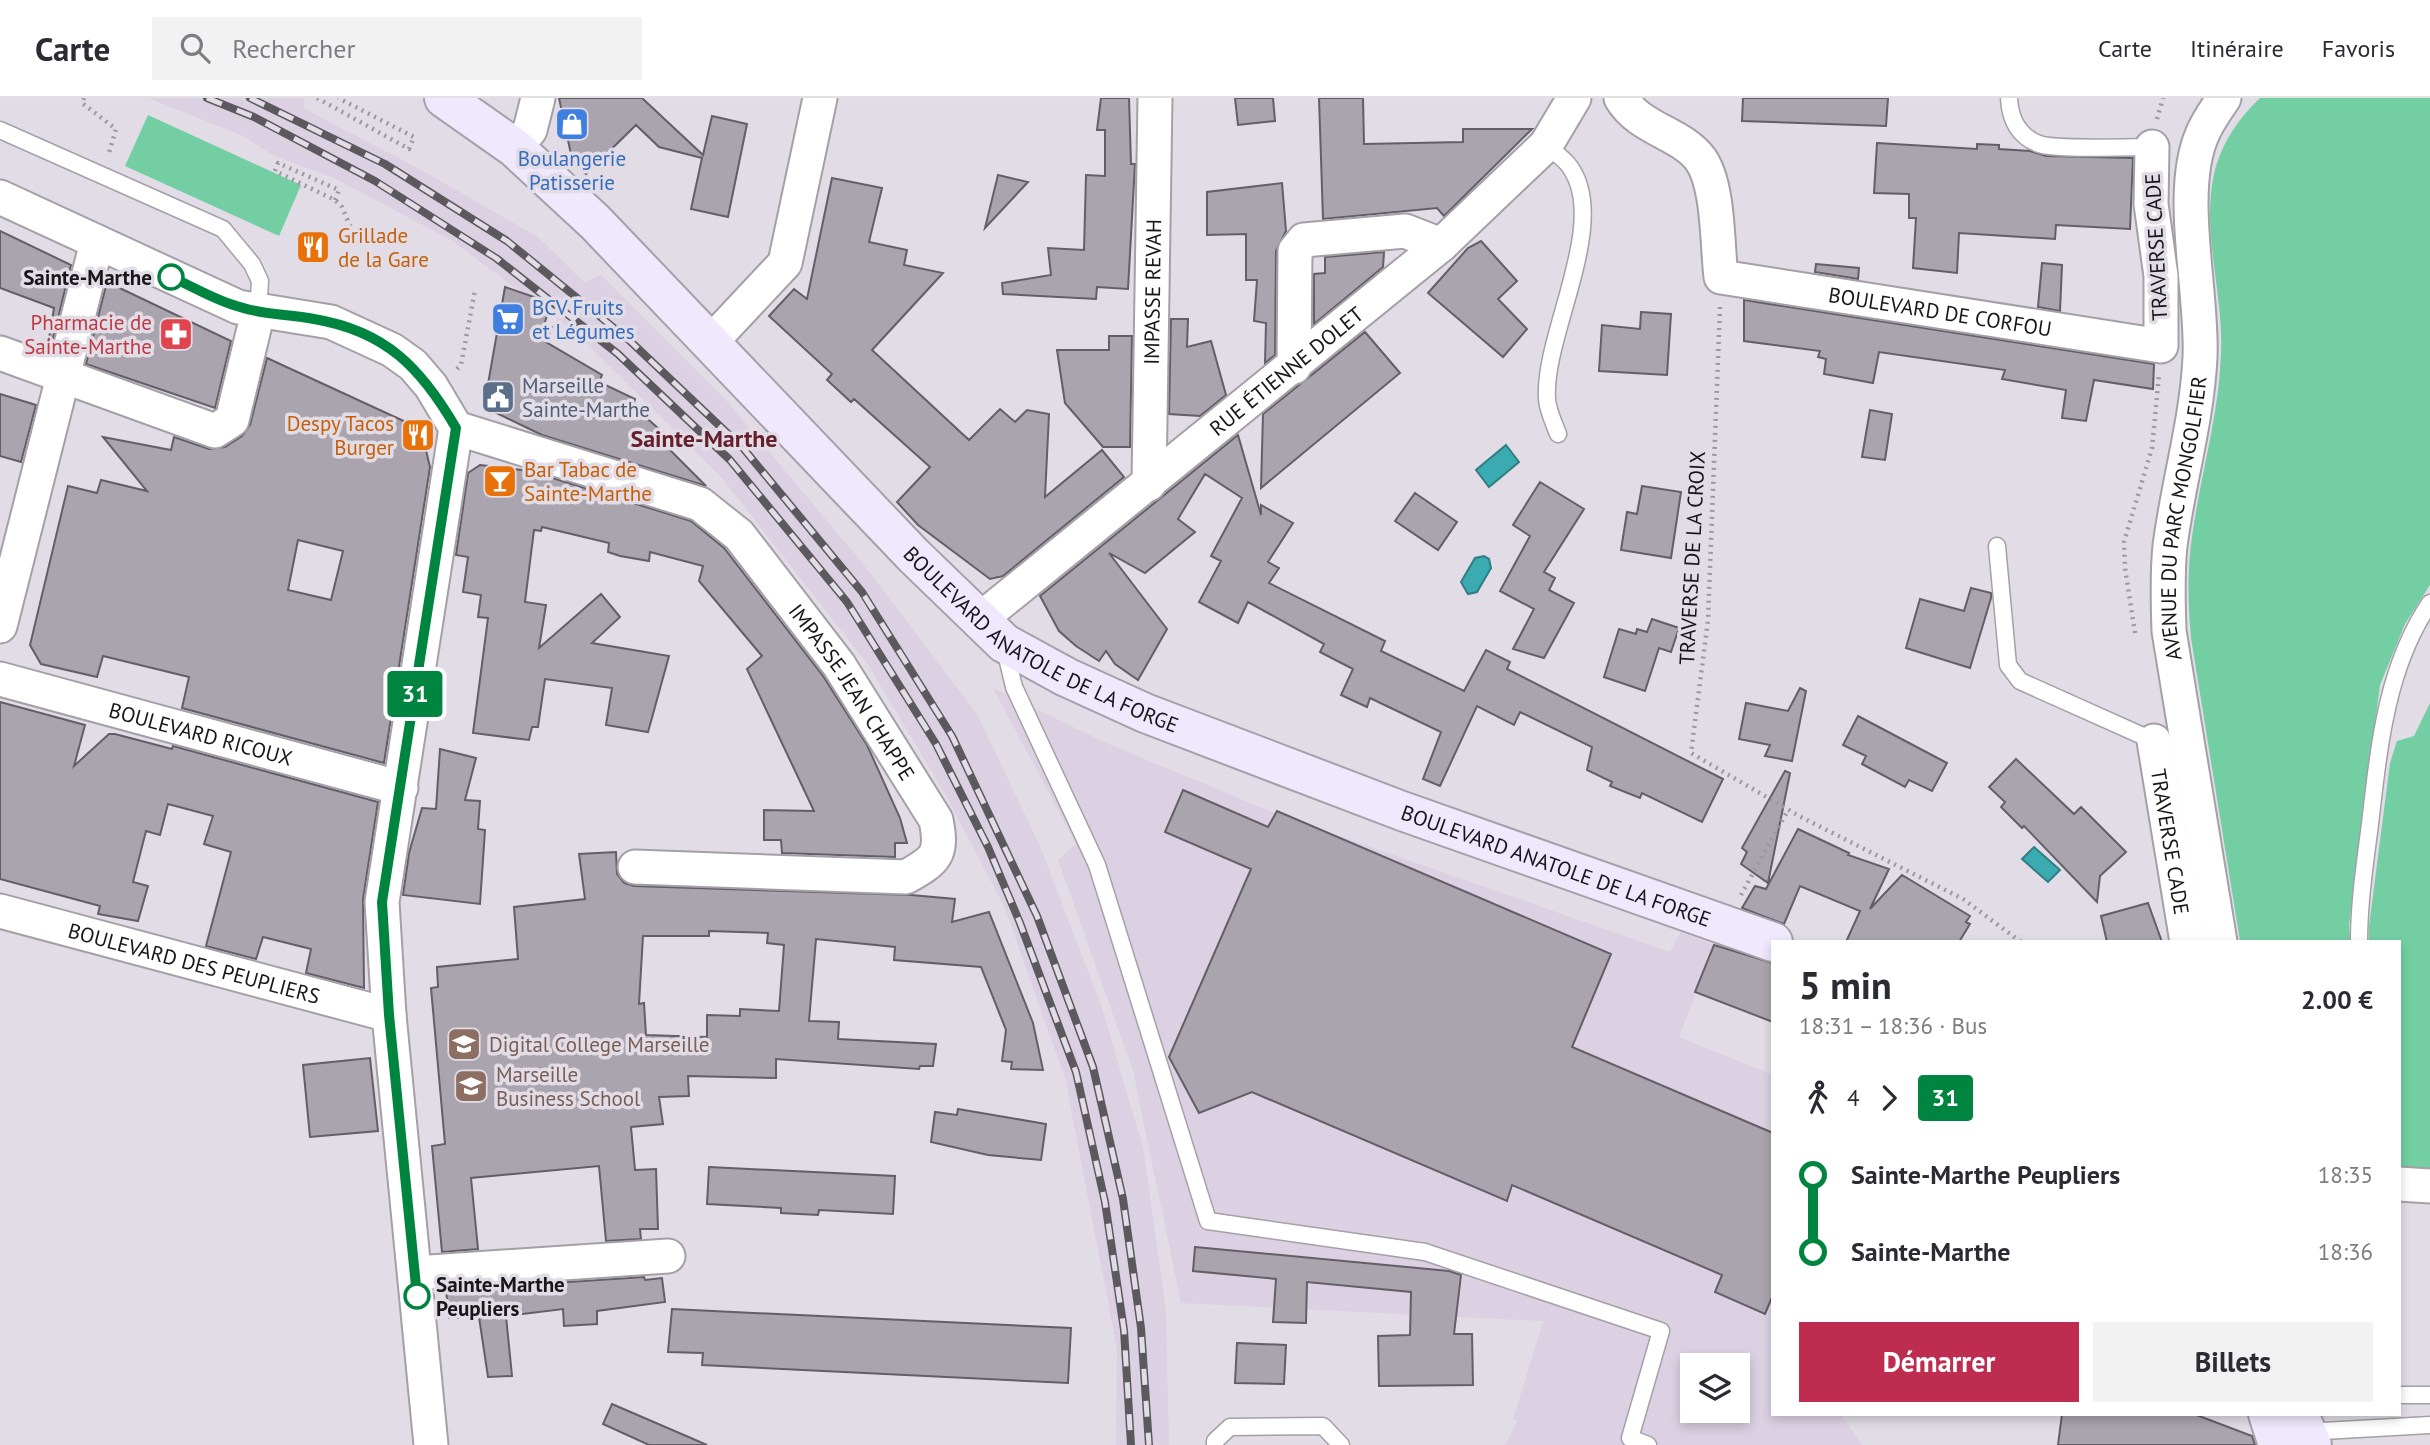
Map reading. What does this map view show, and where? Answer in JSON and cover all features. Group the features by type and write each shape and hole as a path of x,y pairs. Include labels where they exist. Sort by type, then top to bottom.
{"main road":[{"name":"BOULEVARD ANATOLE DE LA FORGE","path":"455,101 515,148 595,222 709,344 991,632 1066,677 1145,713 1402,811 1771,941"}],"street":[{"path":"515,148 530,130 538,98"},
{"path":"709,344 785,263 820,98"},
{"name":"IMPASSE REVAH","path":"1149,484 1154,98"},
{"name":"RUE ÉTIENNE DOLET","path":"991,632 1149,484 1441,245 1546,145 1574,98"},
{"path":"1621,98 1630,114 1700,159 1710,181 1721,277"},
{"name":"AVENUE DU PARC MONGOLFIER","path":"2220,940 2169,631 2168,584 2170,546 2191,434 2200,356 2192,206 2194,168 2202,135 2224,98"},
{"name":"TRAVERSE CADE","path":"2152,147 2151,204 2161,276 2161,346"},
{"path":"0,197 238,307 312,318 351,329 392,350 412,365 431,386 456,428 382,902 389,1015 431,1445"},
{"path":"1294,367 1295,251 1304,240 1405,231 1441,245"},
{"path":"0,626 97,242"},
{"name":"BOULEVARD DE CORFOU","path":"1721,277 2161,346"},
{"path":"0,353 215,431 232,420 258,312"},
{"name":"IMPASSE JEAN CHAPPE","path":"456,428 700,504 739,535 839,665 936,820 941,844 932,862 906,877 635,867"},
{"name":"BOULEVARD RICOUX","path":"0,679 401,788"},
{"name":"TRAVERSE CADE","path":"2154,741 2187,940"},
{"name":"BOULEVARD DES PEUPLIERS","path":"0,911 389,1015"},
{"path":"2401,1184 2430,1186"},
{"path":"415,1273 668,1256"}],"lane":[{"path":"2009,98 2010,116 2019,131 2040,145 2152,147"},
{"path":"0,130 223,229 252,264 260,281 258,312"},
{"path":"1546,145 1570,167 1580,191 1582,223 1570,291 1550,357 1547,399 1558,434"},
{"path":"1997,545 2008,665 2020,681 2154,741"},
{"path":"2358,940 2377,765 2389,695 2412,629 2430,603"},
{"path":"991,632 1097,865 1208,1221 1425,1252 1661,1331 1630,1438 1648,1445"},
{"path":"2401,1395 2430,1395"},
{"path":"2290,1432 2430,1425"},
{"path":"1215,1445 1215,1441 1230,1427 1310,1426 1323,1426 1341,1445"}],"path":[{"path":"84,98 82,103 116,129 102,174"},
{"path":"317,98 409,149 414,137 338,98"},
{"path":"335,200 339,190 278,163 275,171 335,200 342,207 351,228"},
{"name":"TRAVERSE DE LA CROIX","path":"1721,277 1708,620 1691,752 1788,810 1964,899 2018,940"},
{"path":"431,386 461,365 475,290"},
{"path":"1724,924 1788,810"}],"shaded area":[{"path":"148,98 305,98 303,108 425,172 538,237 584,282 601,275 725,399 864,565 977,714 1039,844 1101,1005 1143,1147 1166,1310 1169,1445 1116,1445 1117,1349 1065,1078 1004,906 944,792 868,665 722,478 576,333 451,240 334,178 274,156 243,136"},
{"path":"993,688 1104,742 1277,814 1670,952 1681,932 1714,945 1679,1037 1771,1074 1771,1416 1842,1416 1862,1445 1505,1445 1518,1420 1513,1420 1543,1321 1181,1303 1133,1071 1058,860 1076,844"}],"green space":[{"path":"2260,98 2430,98 2430,585 2405,624 2380,685 2349,925 2350,940 2240,940 2191,638 2188,588 2190,550 2220,377 2221,332 2211,241 2211,196 2217,163 2226,142"},
{"path":"148,115 301,185 279,236 125,166"},
{"path":"2430,703 2430,1168 2401,1166 2401,940 2369,940 2390,763 2397,741 2414,736"}],"water":[{"path":"1506,445 1519,462 1489,487 1476,470"},
{"path":"1484,556 1489,559 1491,568 1477,592 1468,594 1461,582 1475,558"},
{"path":"2034,847 2060,870 2048,882 2022,859"}],"building":[{"path":"559,98 642,98 703,155 712,116 747,124 728,217 691,209 702,158 659,147 636,125 586,174 572,159"},
{"path":"1101,98 1129,98 1131,164 1135,164 1128,289 1097,287 1096,299 1003,294 1002,283 1051,275 1048,248 1084,250 1086,175 1105,176 1105,130 1097,130"},
{"path":"1235,98 1273,98 1275,121 1238,125"},
{"path":"1319,98 1363,98 1364,144 1463,142 1463,129 1532,129 1444,216 1437,208 1323,219"},
{"path":"1743,98 1888,98 1886,126 1742,121"},
{"path":"1877,143 1977,149 1977,144 1999,145 1999,149 2030,151 2046,156 2133,158 2130,229 2056,225 2055,239 1959,233 1957,273 1913,268 1916,218 1909,218 1909,194 1874,193"},
{"path":"998,175 1028,182 985,228"},
{"path":"832,178 882,188 869,242 907,250 904,265 943,273 872,350 969,440 1000,409 1015,422 1027,410 1049,414 1045,497 1102,450 1124,477 1003,576 990,579 918,525 897,502 930,467 854,399 851,402 827,380 832,374 769,316 794,289 807,299"},
{"path":"1282,183 1286,231 1276,251 1275,355 1265,363 1266,323 1254,321 1257,280 1246,280 1246,234 1207,235 1207,192"},
{"path":"0,231 71,265 50,351 47,350 54,308 0,288"},
{"path":"1481,241 1517,281 1498,299 1527,329 1503,357 1428,293 1468,248"},
{"path":"1384,252 1383,267 1314,324 1314,274 1325,273 1325,257"},
{"path":"2042,263 2062,265 2060,311 2038,307"},
{"path":"1816,264 1859,268 1858,279 1815,272"},
{"path":"107,282 231,341 215,408 86,364"},
{"path":"505,287 537,298 548,313 544,325 552,327 546,342 602,375 599,382 635,399 633,406 667,436 662,442 706,486 542,435 484,407"},
{"path":"1744,300 2154,364 2153,389 2094,380 2086,421 2062,418 2066,390 2002,379 2005,370 1879,352 1873,383 1824,374 1826,359 1818,357 1820,351 1744,341"},
{"path":"1641,312 1671,314 1667,375 1599,371 1602,325 1640,329"},
{"path":"1171,319 1188,319 1187,347 1211,341 1226,395 1200,416 1169,414"},
{"path":"1365,332 1400,373 1261,488 1263,414"},
{"path":"1109,336 1132,336 1130,447 1103,447 1065,403 1057,350 1109,350"},
{"path":"267,358 421,429 430,467 384,763 182,708 189,677 103,656 97,677 41,664 30,645 68,486 97,493 101,480 147,491 103,437 171,450 174,437 209,449 225,447 242,436 250,425","holes":["298,540 343,551 331,600 288,590"]},
{"path":"0,394 36,405 21,462 0,456"},
{"path":"1870,410 1892,414 1885,460 1862,457"},
{"path":"1238,435 1261,515 1261,505 1293,523 1268,562 1279,568 1269,583 1385,641 1381,651 1464,691 1486,650 1510,662 1507,669 1723,779 1702,822 1642,793 1640,798 1610,786 1612,782 1587,770 1592,747 1520,712 1514,725 1477,706 1440,786 1423,779 1441,732 1370,698 1367,707 1341,695 1353,669 1320,652 1324,644 1248,602 1238,623 1199,602 1221,561 1211,556 1242,498 1205,474 1178,519 1195,532 1145,573 1109,553 1167,629 1138,680 1115,664 1106,651 1099,661 1076,646 1059,631 1040,596"},
{"path":"480,465 530,471 691,521 724,548 823,676 867,745 900,818 907,843 895,843 895,857 782,853 781,840 764,840 764,810 814,811 747,669 762,656 699,581 703,566 650,552 649,561 620,556 608,552 609,543 542,527 541,531 534,530 525,602 546,605 539,648 601,594 620,617 592,643 669,656 648,732 606,725 612,688 545,679 538,727 532,727 529,740 473,733 488,618 478,617 481,595 463,592 468,557 456,555 468,473"},
{"path":"1540,482 1584,509 1544,572 1555,578 1549,590 1574,603 1544,658 1513,649 1534,609 1500,591 1530,536 1513,525"},
{"path":"1642,486 1681,492 1671,558 1621,550 1627,512 1637,514"},
{"path":"1415,493 1457,522 1438,550 1395,521"},
{"path":"1971,588 1991,593 1991,598 1970,668 1906,648 1920,599 1964,611"},
{"path":"1652,619 1679,628 1671,652 1659,648 1645,691 1604,677 1619,629 1636,634 1637,629 1647,632"},
{"path":"1800,688 1806,691 1792,761 1765,756 1770,745 1739,739 1746,703 1788,711"},
{"path":"0,702 85,725 74,766 109,734 115,734 172,749 173,746 378,802 363,899 364,988 306,973 311,949 263,937 256,959 206,946 231,852 204,844 213,816 168,804 160,835 146,831 133,882 148,886 138,921 98,914 100,906 0,879"},
{"path":"1858,716 1947,763 1932,791 1909,780 1905,787 1862,764 1866,756 1843,745"},
{"path":"440,749 476,758 465,800 480,801 478,829 485,830 480,904 403,895 409,853 422,808 436,809"},
{"path":"2016,759 2074,814 2081,807 2126,852 2100,876 2097,902 2024,826 2022,828 2001,807 2005,802 1989,787"},
{"path":"1785,771 1790,773 1768,883 1741,864 1747,852 1742,848"},
{"path":"1183,790 1268,827 1277,811 1611,954 1572,1047 1771,1132 1771,1300 1765,1314 1715,1292 1722,1275 1512,1185 1507,1201 1252,1092 1199,1113 1169,1057 1251,869 1165,832"},
{"path":"1798,829 1849,853 1848,855 1889,869 1870,909 1902,875 1970,916 1966,922 1970,924 1960,940 1847,940 1860,911 1800,886 1784,924 1742,908 1755,886 1766,889"},
{"path":"616,852 617,874 624,883 634,886 911,895 955,899 952,922 989,912 1033,1023 1043,1070 1011,1069 1012,1062 1002,1061 1006,1030 981,967 894,960 895,947 816,939 809,1021 839,1022 838,1039 936,1044 933,1066 920,1066 919,1069 776,1059 776,1078 688,1076 689,1096 659,1097 663,1124 631,1127 635,1170 656,1169 658,1229 640,1229 641,1239 606,1241 599,1166 471,1178 478,1249 442,1252 432,1146 445,1144 431,988 438,987 437,967 518,959 514,907 585,899 579,854","holes":["709,931 768,933 767,943 784,945 779,1011 740,1009 740,1016 707,1015 707,1037 646,1035 644,1003 639,1004 643,936 709,936"]},
{"path":"2148,903 2161,940 2107,940 2101,916"},
{"path":"1714,945 1771,962 1771,1021 1695,992"},
{"path":"370,1058 378,1131 310,1137 303,1065"},
{"path":"958,1109 1046,1124 1041,1160 988,1155 931,1142 935,1112 957,1115"},
{"path":"709,1167 895,1176 893,1214 819,1210 818,1215 781,1213 781,1208 707,1204"},
{"path":"1195,1247 1449,1271 1461,1275 1454,1334 1472,1334 1473,1385 1379,1386 1378,1336 1410,1335 1411,1292 1307,1282 1306,1323 1273,1322 1276,1279 1193,1271"},
{"path":"644,1277 645,1280 662,1278 665,1302 597,1311 597,1324 564,1326 563,1309 506,1316 512,1376 488,1377 479,1317 449,1318 446,1290"},
{"path":"672,1309 1071,1328 1068,1383 702,1365 703,1353 668,1352"},
{"path":"1237,1343 1286,1345 1284,1384 1235,1383"},
{"path":"612,1404 707,1445 649,1445 603,1424"},
{"path":"2062,1416 2199,1416 2252,1436 2255,1445 2058,1445"}],"railway":[{"path":"207,98 254,117 375,181 496,258 618,354 730,460 847,602 936,744 988,847 1020,923 1076,1072 1105,1202 1124,1330 1131,1445"},
{"path":"250,98 385,164 507,241 630,341 743,448 862,592 952,736 1037,916 1093,1067 1123,1199 1141,1328 1149,1445"}],"bus line":[{"name":"31","path":"171,277 238,307 331,322 392,350 412,365 431,386 456,428 382,902 389,1015 417,1296"}],"place":[{"name":"Boulangerie Patisserie","path":"572,124"},
{"name":"Grillade de la Gare","path":"313,247"},
{"name":"Sainte-Marthe","path":"171,277"},
{"name":"BCV Fruits et Légumes","path":"508,319"},
{"name":"Pharmacie de Sainte-Marthe","path":"176,334"},
{"name":"Marseille Sainte-Marthe","path":"498,397"},
{"name":"Despy Tacos Burger","path":"418,435"},
{"name":"Bar Tabac de Sainte-Marthe","path":"500,481"},
{"name":"Digital College Marseille","path":"464,1044"},
{"name":"Marseille Business School","path":"471,1086"},
{"name":"Sainte-Marthe Peupliers","path":"417,1296"}],"district":[{"name":"Sainte-Marthe","path":"704,438"}]}
